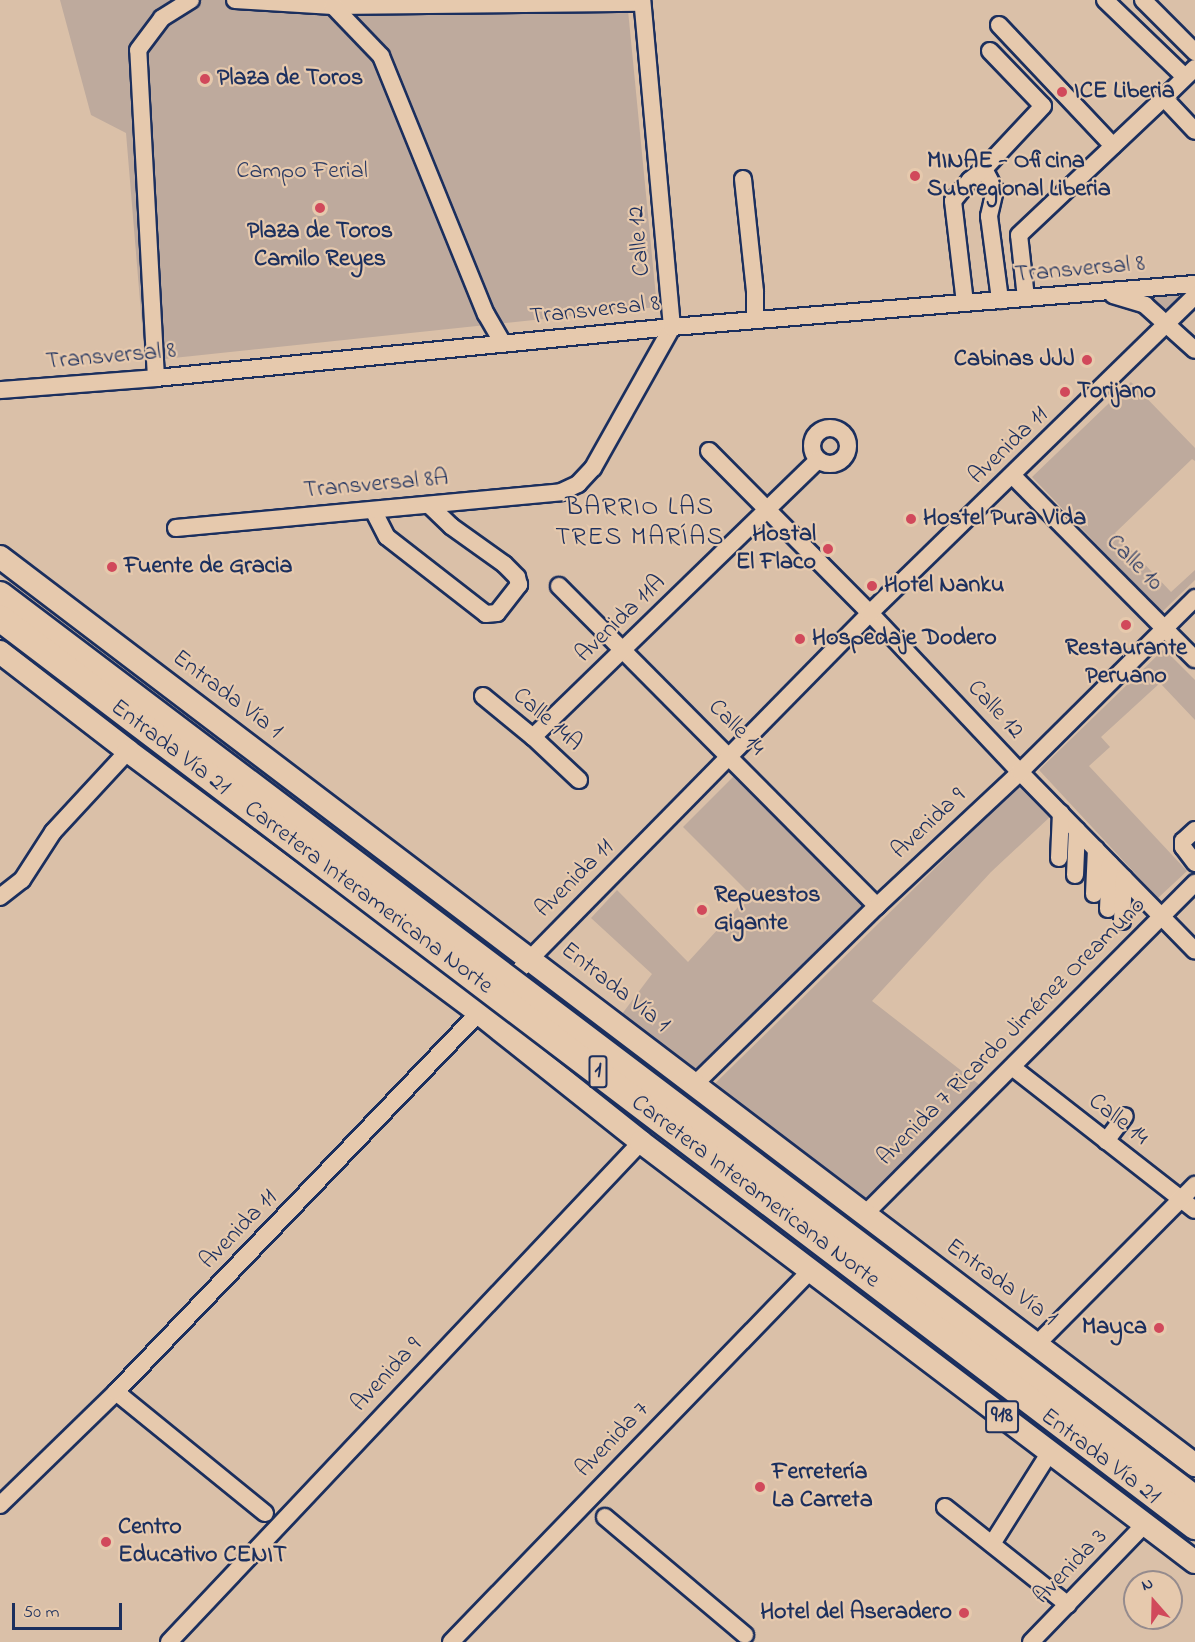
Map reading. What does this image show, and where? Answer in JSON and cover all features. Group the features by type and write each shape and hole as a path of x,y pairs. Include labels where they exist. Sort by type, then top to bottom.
{"highway":[{"name":"Carretera Interamericana Norte","path":"0,595 1195,1499"},
{"name":"Carretera Interamericana Norte","path":"0,618 1195,1526"}],"main road":[{"name":"Entrada Vía 1","path":"0,557 531,958 864,1215 1038,1343 1195,1465"},
{"name":"Entrada Vía 21","path":"0,652 128,751 479,1013 641,1142 1195,1562"}],"street":[{"path":"156,378 138,50 162,18 191,0"},
{"path":"235,0 333,6 642,1"},
{"path":"1026,298 1019,235 1190,73 1105,0"},
{"path":"1143,0 1195,52"},
{"name":"Calle 12","path":"642,1 672,327"},
{"path":"333,6 381,56 486,314 503,344"},
{"path":"999,25 1113,146"},
{"path":"965,303 953,201 970,180 984,169 1043,106 990,51"},
{"path":"1164,98 1195,131"},
{"path":"984,169 995,190 989,216 1000,300"},
{"path":"743,179 755,292 755,320"},
{"name":"Transversal 8","path":"0,390 156,378 672,327 1195,284"},
{"path":"1102,292 1145,305 1169,324 1195,350"},
{"name":"Avenida 11","path":"0,1505 116,1392 531,958 870,613 1169,324 1195,296"},
{"name":"Transversal 8A","path":"176,528 561,492 578,484 593,468 611,441 672,327"},
{"name":"Calle 12","path":"709,451 769,508 1020,772 1195,951"},
{"name":"Avenida 11A","path":"533,737 818,460"},
{"name":"Calle 10","path":"1013,476 1195,659"},
{"path":"373,510 387,537 486,614 497,613 519,585 517,577 504,564 451,526 429,505"},
{"name":"Calle 14","path":"559,586 877,906"},
{"name":"Avenida 9","path":"695,1084 877,906 1020,772 1195,598"},
{"name":"Calle 14A","path":"483,696 533,737 579,780"},
{"path":"0,897 22,880 53,832 128,751"},
{"path":"1195,830 1184,841 1183,847 1195,863"},
{"path":"1089,889 1091,844"},
{"path":"1089,889 1091,844"},
{"path":"1089,889 1091,844"},
{"path":"1089,889 1091,844"},
{"name":"Avenida 7 Ricardo Jiménez Oreamuno","path":"864,1215 1195,883"},
{"name":"Calle 14","path":"1011,1067 1195,1210"},
{"path":"1106,1141 1125,1116"},
{"name":"Avenida 9","path":"169,1642 641,1142"},
{"path":"1038,1343 1195,1185"},
{"name":"Avenida 7","path":"451,1642 810,1271"},
{"path":"116,1392 265,1513"},
{"path":"992,1544 1050,1452"},
{"path":"945,1507 1068,1605"},
{"path":"606,1517 745,1635"},
{"name":"Avenida 3","path":"1030,1642 1144,1524"}],"green space":[{"name":"Campo Ferial","path":"60,0 627,0 657,307 145,361 126,133 91,115"},
{"path":"1191,289 1170,313 1129,294"},
{"path":"1131,382 1195,448 1195,461 1192,459 1115,533 1171,592 1195,570 1195,580 1162,612 1032,477"},
{"path":"1164,649 1195,680 1195,720 1160,683 1101,737 1110,747 1089,766 1187,871 1158,898 1039,770"},
{"path":"737,773 868,905 695,1074 622,1014 652,974 591,918 617,890 688,962 750,894 683,827"},
{"path":"1020,785 1052,815 991,872 872,1001 981,1086 856,1214 698,1100"}],"place":[{"name":"Plaza de Toros","path":"205,79"},
{"name":"ICE Liberia","path":"1062,92"},
{"name":"MINAE - Oficina Subregional Liberia","path":"915,176"},
{"name":"Plaza de Toros Camilo Reyes","path":"320,208"},
{"name":"Cabinas JJJ","path":"1087,360"},
{"name":"Torijano","path":"1065,392"},
{"name":"Hostel Pura Vida","path":"911,519"},
{"name":"Hostal El Flaco","path":"828,549"},
{"name":"Fuente de Gracia","path":"112,567"},
{"name":"Hotel Nanku","path":"872,586"},
{"name":"Restaurante Peruano","path":"1126,625"},
{"name":"Hospedaje Dodero","path":"800,639"},
{"name":"Repuestos Gigante","path":"702,910"},
{"name":"Mayca","path":"1159,1328"},
{"name":"Ferretería La Carreta","path":"760,1487"},
{"name":"Centro Educativo CENIT","path":"106,1542"},
{"name":"Hotel del Aseradero","path":"964,1613"}],"district":[{"name":"BARRIO LAS TRES MARÍAS","path":"640,524"}]}
